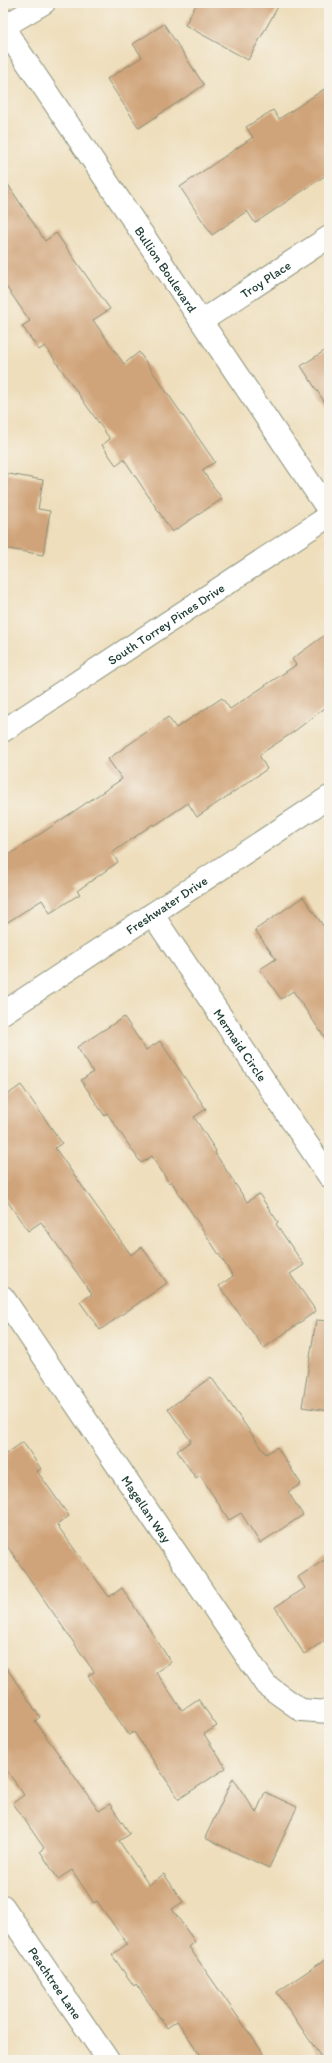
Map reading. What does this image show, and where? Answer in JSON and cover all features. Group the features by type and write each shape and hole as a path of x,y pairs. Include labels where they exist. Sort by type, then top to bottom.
{"street":[{"path":"3,27 44,3"},
{"name":"Bullion Boulevard","path":"3,27 329,511"},
{"name":"Troy Place","path":"202,321 329,237"},
{"name":"South Torrey Pines Drive","path":"3,731 329,516"},
{"name":"Freshwater Drive","path":"3,1013 329,797"},
{"name":"Mermaid Circle","path":"152,914 329,1176"},
{"name":"Magellan Way","path":"3,1297 266,1685 301,1710 329,1712"},
{"name":"Peachtree Lane","path":"3,1906 108,2060"}],"building":[{"path":"197,3 280,3 248,60 185,25"},
{"path":"164,24 204,85 139,128 107,79 142,57 133,44"},
{"path":"329,86 329,173 255,223 247,211 212,235 180,187 253,137 246,127 273,110 279,119"},
{"path":"3,177 45,241 56,233 110,309 93,320 124,364 139,352 215,462 202,470 222,499 172,532 124,459 116,465 102,445 110,439 45,346 39,350 22,326 30,321 3,282"},
{"path":"329,348 329,409 301,366"},
{"path":"3,473 43,480 38,509 50,511 43,555 3,548"},
{"path":"329,632 329,705 292,733 259,755 267,769 197,817 188,803 154,826 153,824 112,853 118,862 77,891 80,894 50,913 42,900 3,925 3,859 122,779 108,759 168,717 176,728 222,698 230,709 296,665 292,659"},
{"path":"303,897 329,934 329,1044 293,991 281,999 260,969 276,959 255,930"},
{"path":"124,1017 146,1050 160,1041 206,1109 194,1117 216,1151 215,1153 247,1202 259,1194 278,1222 276,1224 304,1265 290,1274 316,1311 264,1348 219,1286 233,1276 171,1181 169,1183 152,1156 141,1163 107,1113 104,1115 81,1080 93,1072 77,1047"},
{"path":"21,1085 62,1143 55,1148 131,1255 142,1247 167,1283 100,1330 80,1302 92,1294 41,1222 28,1231 3,1195 3,1098"},
{"path":"316,1320 329,1321 329,1411 302,1407"},
{"path":"211,1377 266,1454 277,1447 301,1484 288,1492 303,1515 260,1543 241,1513 229,1520 200,1475 196,1478 177,1451 191,1441 168,1409"},
{"path":"23,1442 41,1469 37,1471 69,1516 57,1525 109,1597 122,1588 171,1662 156,1672 182,1710 198,1699 217,1726 204,1734 226,1768 179,1799 134,1732 129,1735 88,1676 94,1672 3,1540 3,1456"},
{"path":"329,1557 329,1638 304,1654 275,1607 305,1588 298,1577"},
{"path":"3,1663 40,1717 35,1721 99,1811 110,1804 130,1834 119,1841 149,1885 164,1874 183,1902 172,1909 195,1942 189,1947 268,2060 204,2060 177,2021 167,2028 136,1984 134,1986 112,1955 127,1944 97,1901 94,1903 72,1870 58,1879 40,1851 44,1848 13,1803 24,1795 3,1765"},
{"path":"233,1778 256,1813 265,1792 297,1807 269,1868 205,1838"},
{"path":"329,1957 329,2060 323,2060 277,1992"}]}
